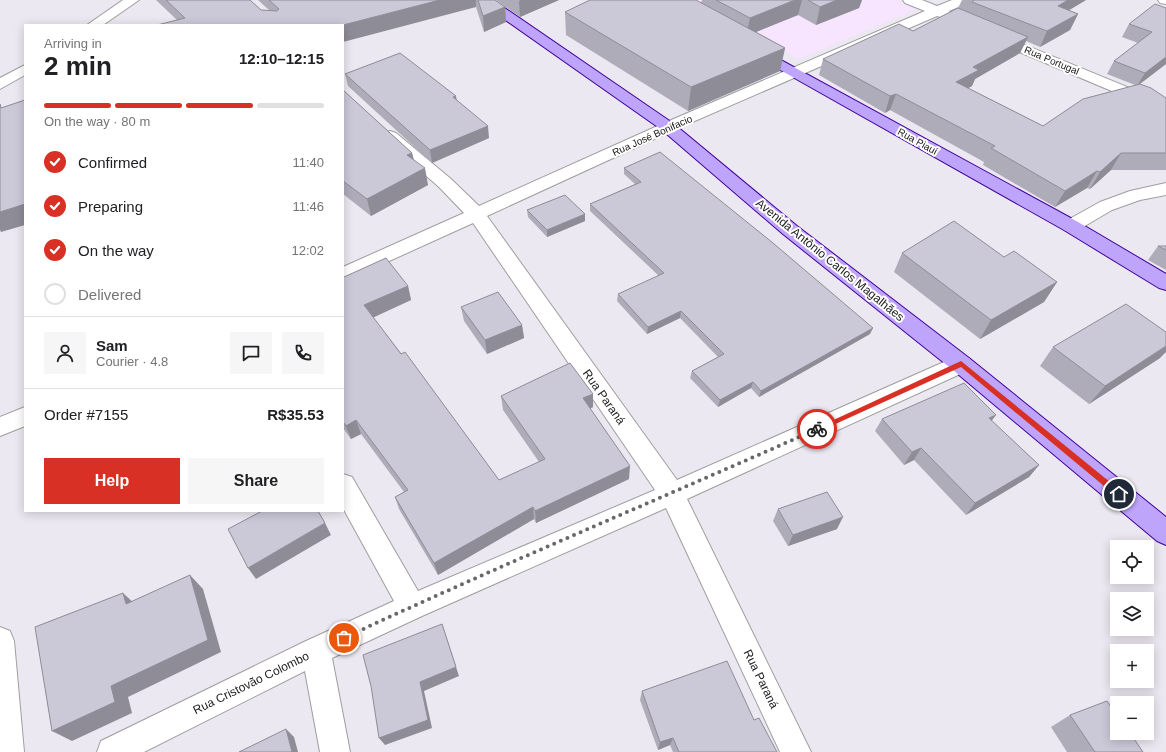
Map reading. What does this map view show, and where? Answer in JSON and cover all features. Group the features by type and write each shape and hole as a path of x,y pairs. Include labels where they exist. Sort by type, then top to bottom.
{"main road":[{"name":"Avenida Antônio Carlos Magalhães","path":"484,0 668,127 790,230 961,364 1166,533"},
{"name":"Rua Piauí","path":"742,42 1071,226 1166,283"}],"street":[{"path":"96,24 132,0"},
{"path":"910,0 958,21"},
{"name":"Rua José Bonifacio","path":"344,275 668,127 963,0"},
{"name":"Rua Portugal","path":"980,30 1166,109"},
{"path":"0,84 24,70"},
{"name":"Rua Paraná","path":"375,124 444,183 477,215 672,494 796,752"},
{"path":"1071,226 1106,206 1136,195 1166,190"},
{"name":"Rua Cristovão Colombo","path":"112,752 316,651 412,607 672,494 961,364"},
{"path":"0,427 24,416"},
{"path":"344,487 412,607"},
{"path":"0,641 9,752"},
{"path":"316,651 335,752"}],"shaded area":[{"path":"690,0 896,0 917,9 798,59"}],"building":[{"path":"166,0 250,0 261,10 277,11 279,9 269,0 440,0 344,25 161,24 185,18"},
{"path":"478,0 495,0 505,7 483,16"},
{"path":"590,0 696,0 785,48 691,87 565,12"},
{"path":"716,0 795,0 750,18"},
{"path":"808,0 837,0 820,7"},
{"path":"974,0 1068,0 1058,6 1078,14 1047,31 972,2"},
{"path":"1155,4 1166,8 1166,57 1145,73 1114,61 1152,32 1129,24"},
{"path":"958,8 1028,37 973,67 979,70 956,82 1043,126 1083,99 1140,84 1151,88 1166,98 1166,153 1121,153 1100,172 1097,171 1065,191 991,148 995,146 896,94 890,96 823,59 899,24 913,31"},
{"path":"400,53 456,96 453,97 488,126 430,150 345,74"},
{"path":"344,91 412,153 407,155 425,168 367,199 344,182"},
{"path":"24,100 24,204 0,212 0,104 1,108"},
{"path":"660,152 773,243 873,328 761,391 753,382 720,400 692,371 724,354 681,311 648,327 618,294 664,273 590,204 641,182 624,168"},
{"path":"565,195 585,214 547,230 527,210"},
{"path":"954,221 1004,257 1014,251 1057,282 991,320 902,253"},
{"path":"1158,246 1166,246 1166,250"},
{"path":"386,258 408,286 364,305 401,354 405,352 499,480 545,459 501,396 570,363 593,394 583,398 630,466 535,511 533,507 434,563 395,497 408,490 356,420 346,426 344,423 344,277"},
{"path":"498,292 522,325 485,340 461,307"},
{"path":"1126,304 1166,332 1166,346 1105,386 1053,347"},
{"path":"964,383 996,415 989,418 1039,465 975,503 921,448 912,452 882,419"},
{"path":"827,492 843,517 793,535 778,509"},
{"path":"260,512 319,512 325,523 248,568 228,529"},
{"path":"190,575 208,640 111,686 115,702 52,731 35,627 123,593 126,604"},
{"path":"442,624 456,667 420,682 428,720 379,738 371,686 363,655"},
{"path":"727,661 754,720 759,718 777,752 679,752 673,738 660,742 642,691"},
{"path":"1107,701 1110,705 1110,740 1135,740 1143,752 1095,752 1070,715"},
{"path":"286,729 292,752 239,752"}],"way so far":[{"path":"344,638 817,429"}],"route":[{"path":"817,429 961,364 1119,494"}]}
